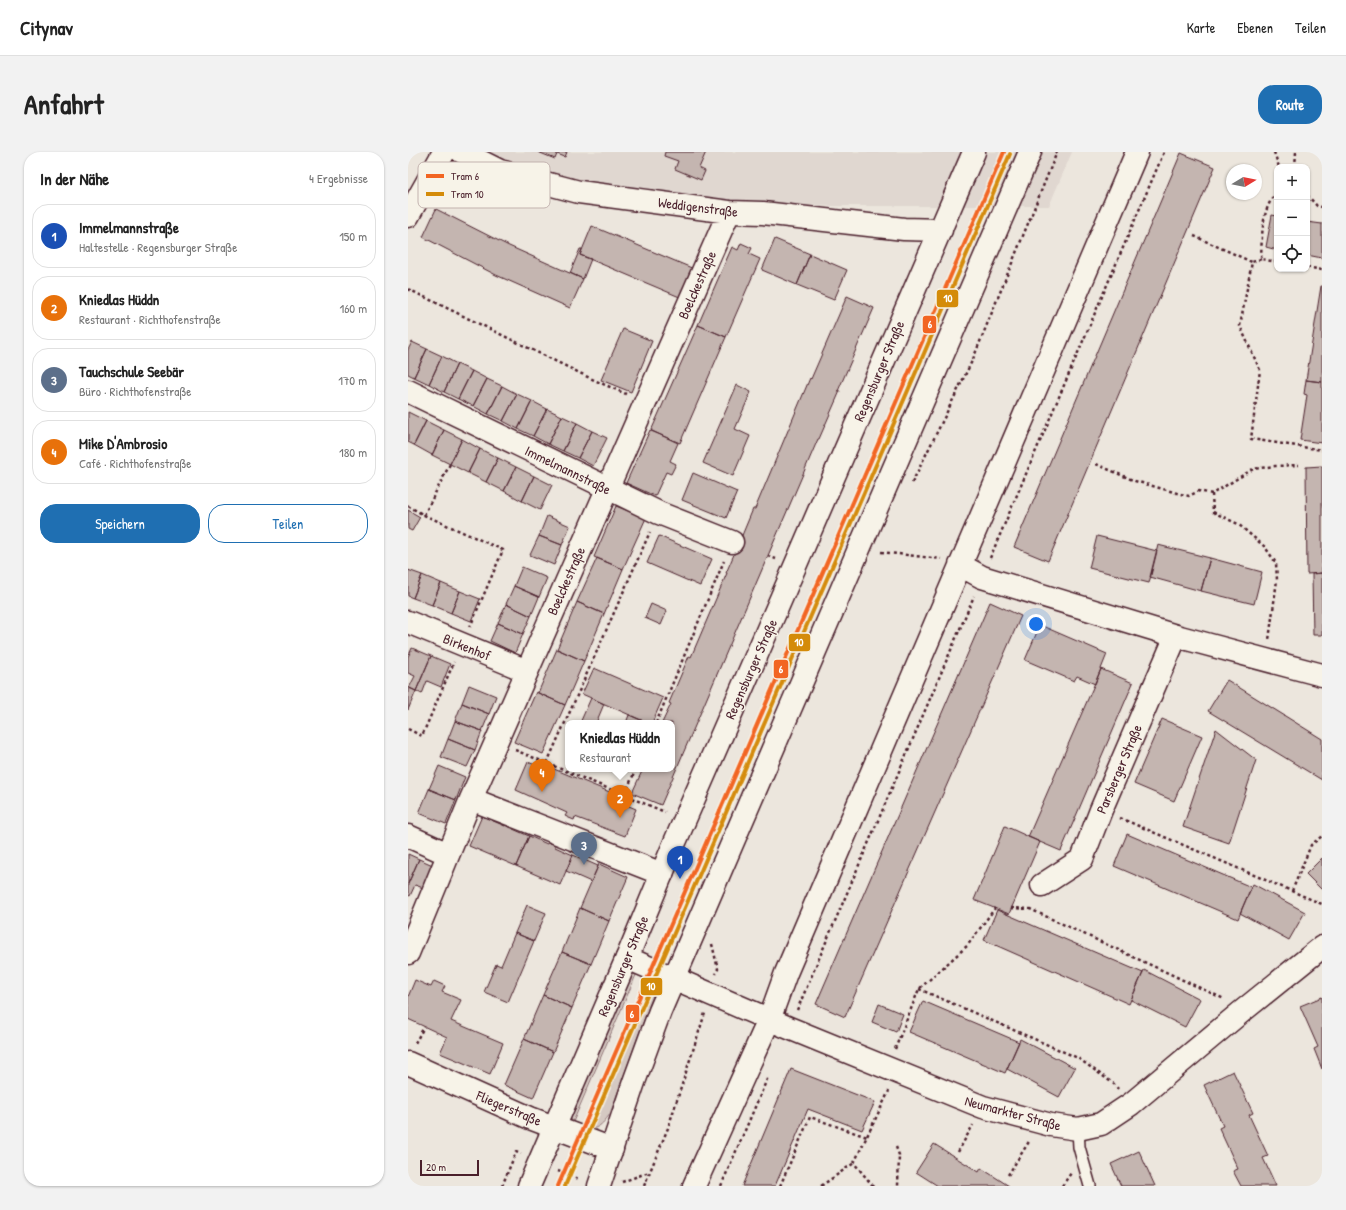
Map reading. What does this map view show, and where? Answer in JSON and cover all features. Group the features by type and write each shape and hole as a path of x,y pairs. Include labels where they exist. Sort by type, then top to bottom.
{"street":[{"path":"438,162 444,152"},
{"name":"Weddigenstraße","path":"462,152 482,162"},
{"name":"Regensburger Straße","path":"529,1186 974,152"},
{"path":"599,1186 660,1011 1030,152"},
{"path":"694,1186 769,1020 786,973 1137,152"},
{"name":"Weddigenstraße","path":"550,184 579,192 729,212 763,213 904,229 941,230"},
{"path":"408,216 418,198"},
{"name":"Boelckestraße","path":"408,953 471,799 729,212"},
{"name":"Immelmannstraße","path":"408,391 606,489 658,513 732,542"},
{"path":"960,566 982,577 1176,636 1322,676"},
{"name":"Birkenhof","path":"408,622 527,671"},
{"name":"Parsberger Straße","path":"1042,885 1082,859 1101,810 1176,636"},
{"path":"471,799 662,874"},
{"path":"408,836 448,854"},
{"name":"Neumarkter Straße","path":"627,958 769,1020 983,1107 1041,1123 1078,1129 1100,1124 1131,1104 1240,1012 1320,952"},
{"name":"Fliegerstraße","path":"411,1053 503,1106 554,1128 612,1149"}],"lane":[{"path":"1078,1129 1079,1147 1090,1186"}],"path":[{"path":"910,488 973,359 1057,152"},
{"path":"789,1028 1164,152"},
{"path":"1274,152 1278,164"},
{"path":"1295,164 1296,152"},
{"path":"1261,259 1263,222 1274,195"},
{"path":"1310,198 1317,206 1322,207"},
{"path":"1194,236 1252,262 1261,259 1274,261"},
{"path":"1252,262 1240,326 1260,370 1251,439 1322,450"},
{"path":"1310,268 1322,270"},
{"path":"408,289 594,380 645,402"},
{"path":"424,515 450,464"},
{"path":"1096,464 1135,481 1189,496 1199,491 1212,494 1254,469 1299,465"},
{"path":"1212,494 1213,512 1238,524 1265,547 1276,562 1277,580 1266,660"},
{"path":"408,506 424,515 503,550 422,736 408,729"},
{"path":"566,720 658,513"},
{"path":"657,720 732,542"},
{"path":"882,545 878,552 952,560 960,566"},
{"path":"547,763 565,722"},
{"path":"496,743 565,770"},
{"path":"570,772 665,812"},
{"path":"625,794 635,772"},
{"path":"1101,810 1322,904"},
{"path":"1292,891 1312,845 1322,836"},
{"path":"821,1186 854,1163 867,1137 892,1070 919,989 967,946 995,908"},
{"path":"1011,908 1030,909 1224,999 1240,1012"},
{"path":"644,1186 668,1128 718,969 711,941"},
{"path":"919,989 1078,1058 1114,1084 1131,1104"},
{"path":"411,1053 424,1027"},
{"path":"722,1186 771,1071"},
{"path":"958,1152 983,1107"},
{"path":"780,1186 810,1117 867,1137"},
{"path":"1008,1175 1041,1123"},
{"path":"896,1147 899,1155 898,1186"},
{"path":"502,1186 516,1152"},
{"path":"854,1163 873,1186"}],"shaded area":[{"path":"450,152 1072,152 1049,206 757,206 556,188 550,186 550,162 479,162"},
{"path":"632,973 636,975 573,1122 569,1116"},
{"path":"650,981 655,984 656,987 610,1114 603,1123 597,1127 586,1127"}],"building":[{"path":"538,152 567,152 565,157 557,154 555,159"},
{"path":"665,152 706,152 699,168 705,171 701,180 675,169 678,161 664,156"},
{"path":"1181,153 1215,167 1048,561 1014,547"},
{"path":"436,209 509,246 583,279 570,308 496,275 423,237"},
{"path":"1272,215 1274,215 1274,249 1266,247"},
{"path":"1310,222 1322,224 1322,258 1310,256"},
{"path":"592,226 694,269 682,298 580,255"},
{"path":"775,239 810,254 797,285 762,270"},
{"path":"741,243 752,248 749,254 760,259 726,337 698,325 732,247 738,250"},
{"path":"580,249 582,249 580,255 591,259 583,279 570,273"},
{"path":"810,254 847,270 834,300 797,285"},
{"path":"1322,286 1322,382 1306,380"},
{"path":"847,296 874,308 838,391 840,391 661,805 632,793 642,772 675,772 675,720 663,720 671,704 669,703 689,656 691,657 753,509 755,509 810,378 811,379"},
{"path":"698,325 726,337 680,443 651,431"},
{"path":"623,329 652,341 631,392 601,380"},
{"path":"412,342 427,349 414,377 408,374 408,350"},
{"path":"427,349 442,356 429,384 414,377"},
{"path":"442,356 457,364 444,392 429,384"},
{"path":"457,364 472,371 458,399 444,392"},
{"path":"472,371 487,379 473,406 458,399"},
{"path":"487,379 502,386 488,414 473,406"},
{"path":"1306,380 1322,382 1322,443 1300,440 1307,395 1304,394"},
{"path":"737,385 751,392 735,429 750,436 733,476 703,463"},
{"path":"502,386 517,394 503,421 488,414"},
{"path":"517,394 532,401 518,429 503,421"},
{"path":"532,401 547,409 533,436 518,429"},
{"path":"547,409 562,416 548,444 533,436"},
{"path":"408,412 426,421 414,445 408,442"},
{"path":"562,416 577,423 563,451 548,444"},
{"path":"426,421 444,430 432,455 414,445"},
{"path":"577,423 592,431 578,458 563,451"},
{"path":"444,430 462,439 450,464 432,455"},
{"path":"650,430 678,443 670,461 676,464 671,474 666,472 655,496 626,483"},
{"path":"592,431 607,438 593,466 578,458"},
{"path":"462,439 480,449 468,473 450,464"},
{"path":"480,449 498,458 486,482 468,473"},
{"path":"498,458 516,467 504,491 486,482"},
{"path":"1322,466 1322,573 1307,574 1306,467"},
{"path":"516,467 534,476 522,501 504,491"},
{"path":"693,473 737,492 726,518 682,500"},
{"path":"534,476 552,485 540,510 522,501"},
{"path":"616,506 646,518 623,569 594,557"},
{"path":"408,510 420,517 412,531 408,529"},
{"path":"547,516 570,526 562,545 539,536"},
{"path":"539,536 562,545 554,565 530,555"},
{"path":"659,536 712,559 700,586 647,563"},
{"path":"1097,536 1157,551 1149,583 1089,568"},
{"path":"1158,545 1210,558 1201,591 1150,577"},
{"path":"597,558 623,569 604,614 577,602"},
{"path":"1210,558 1262,572 1254,604 1201,591"},
{"path":"522,567 547,578 539,597 514,586"},
{"path":"408,570 422,575 413,598 408,596"},
{"path":"1322,573 1322,635 1313,635 1312,574"},
{"path":"422,575 441,583 432,605 413,598"},
{"path":"441,583 460,591 451,613 432,605"},
{"path":"514,586 539,597 531,616 506,604"},
{"path":"460,591 480,599 471,621 451,613"},
{"path":"577,602 604,614 584,661 557,649"},
{"path":"990,602 1021,616 845,1017 816,1004"},
{"path":"506,604 531,616 523,634 498,623"},
{"path":"651,604 667,611 661,625 645,618"},
{"path":"498,623 523,634 515,653 490,641"},
{"path":"1040,625 1107,654 1095,684 1077,676 1074,681 1025,660"},
{"path":"412,648 431,656 416,691 409,688 415,676 408,673 408,657"},
{"path":"557,649 584,661 565,705 538,693"},
{"path":"431,656 450,664 441,687 427,681 422,694 416,691"},
{"path":"594,668 663,698 653,720 641,720 582,694"},
{"path":"1101,669 1133,683 1061,851 1028,837"},
{"path":"1227,680 1322,739 1322,780 1208,711"},
{"path":"469,685 496,696 489,714 462,703"},
{"path":"408,687 416,691 408,710"},
{"path":"536,692 565,705 543,754 514,742"},
{"path":"591,698 604,704 597,720 581,720"},
{"path":"462,703 489,714 482,731 455,721"},
{"path":"629,715 641,720 627,720"},
{"path":"1162,719 1202,736 1174,801 1134,784"},
{"path":"455,721 482,731 475,750 448,739"},
{"path":"1216,729 1256,760 1229,843 1183,827"},
{"path":"448,739 475,750 467,767 441,757"},
{"path":"528,762 552,772 554,769 612,793 610,798 636,809 625,836 575,817 574,820 569,818 565,816 567,813 516,790"},
{"path":"439,766 465,777 456,800 429,789"},
{"path":"429,789 456,800 446,824 419,813"},
{"path":"482,816 505,826 506,824 529,836 516,866 469,846"},
{"path":"1005,826 1040,842 1009,914 974,900"},
{"path":"1127,834 1251,887 1238,919 1114,866"},
{"path":"529,836 547,844 548,842 555,845 555,847 573,855 560,885 516,866"},
{"path":"408,854 419,859 408,884"},
{"path":"573,855 598,866 591,882 566,871"},
{"path":"1322,858 1322,890 1306,874"},
{"path":"419,859 435,866 426,889 415,885 410,896 408,895 408,884"},
{"path":"599,864 628,877 609,921 580,908"},
{"path":"1253,884 1305,912 1289,940 1240,913"},
{"path":"527,905 546,913 534,941 515,933"},
{"path":"580,908 609,921 591,964 562,952"},
{"path":"997,910 1143,973 1129,1004 984,940"},
{"path":"515,933 534,941 508,1002 484,992 496,964 501,966"},
{"path":"562,952 591,964 572,1008 543,995"},
{"path":"1144,970 1200,999 1185,1027 1131,1000"},
{"path":"415,980 431,987 434,981 445,986 442,992 461,1000 451,1021 503,1043 490,1074 440,1053 447,1037 408,1019 408,997"},
{"path":"543,995 572,1008 553,1052 524,1039"},
{"path":"1322,997 1322,1069 1314,1049 1318,1047 1300,1006"},
{"path":"923,1001 1019,1042 1005,1073 909,1032"},
{"path":"879,1004 903,1014 896,1032 872,1022"},
{"path":"524,1039 553,1052 533,1098 504,1085"},
{"path":"1020,1039 1075,1068 1059,1097 1007,1069"},
{"path":"791,1069 875,1102 862,1130 808,1109 775,1186 742,1186"},
{"path":"1233,1071 1253,1113 1249,1115 1268,1156 1263,1158 1276,1186 1241,1186 1233,1171 1238,1169 1219,1128 1223,1126 1204,1085"},
{"path":"934,1144 979,1172 981,1168 1009,1186 938,1186 916,1172"},
{"path":"1139,1151 1155,1186 1121,1186 1111,1164"}],"tram line":[{"name":"6","path":"558,1186 1004,152"},
{"name":"10","path":"565,1186 1010,154"}],"place":[{"name":"Mike D'Ambrosio","path":"542,792"},
{"name":"Kniedlas Hüddn","path":"620,818"},
{"name":"Tauchschule Seebär","path":"584,865"},
{"name":"Immelmannstraße","path":"680,879"}]}
